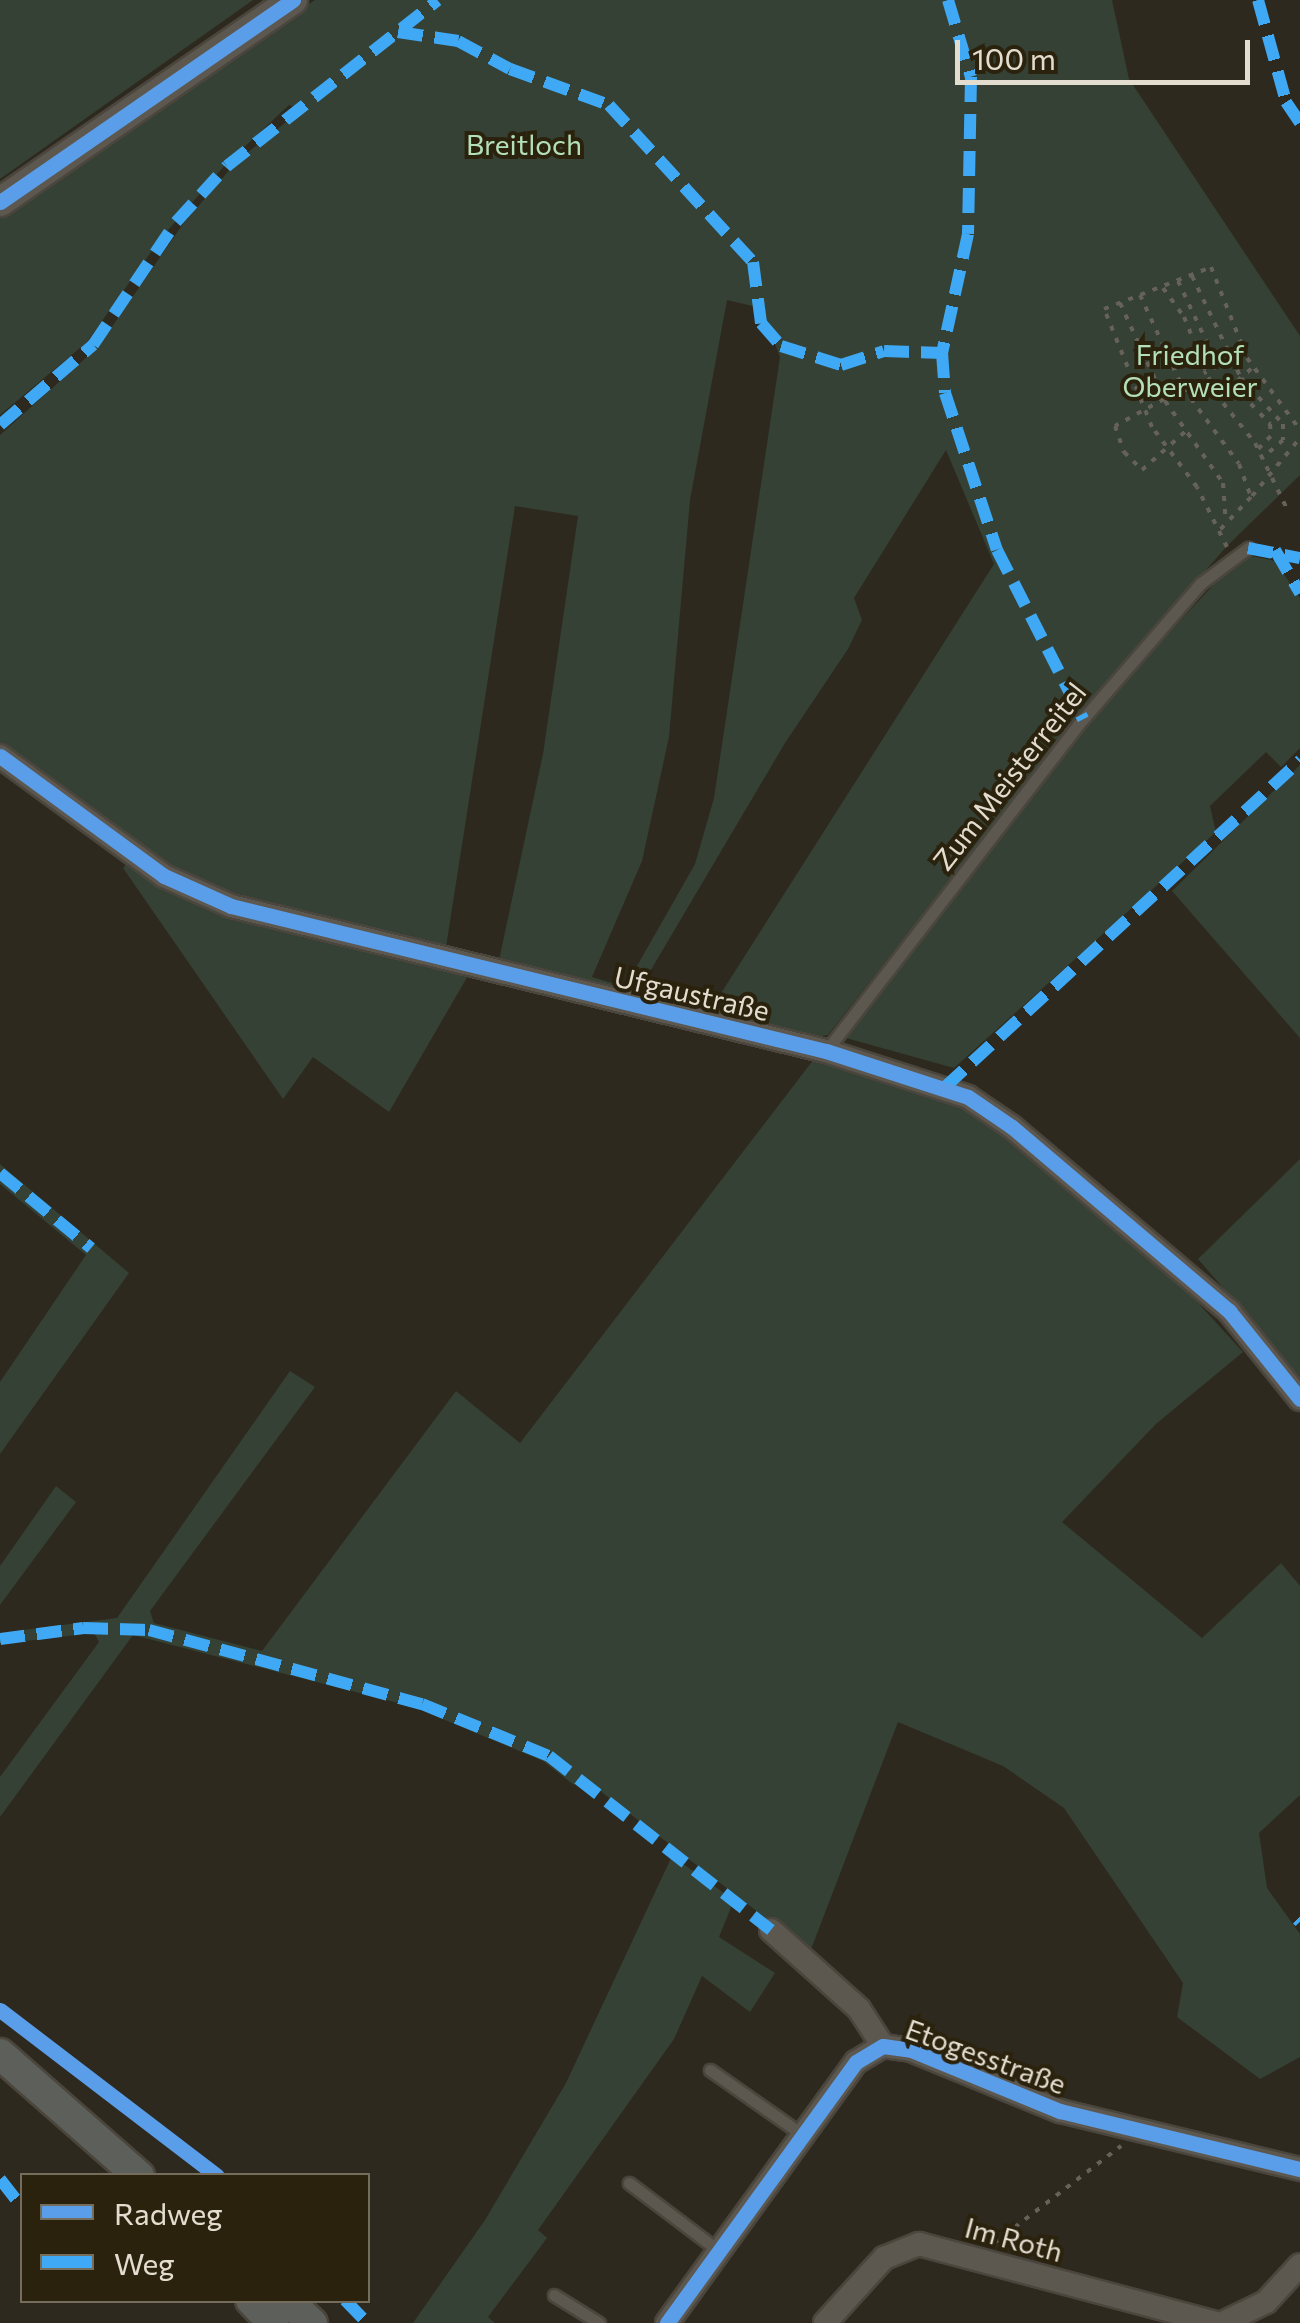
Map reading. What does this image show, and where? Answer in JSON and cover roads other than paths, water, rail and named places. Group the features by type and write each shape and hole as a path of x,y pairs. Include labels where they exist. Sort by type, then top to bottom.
{"main road":[{"path":"0,2054 136,2173"},
{"path":"254,2303 273,2323"},
{"path":"290,2303 312,2323"}],"street":[{"path":"0,202 293,0"},
{"name":"Ufgaustraße","path":"0,756 164,876 231,906 826,1051 945,1087 1012,1126 1229,1311 1300,1399"},
{"name":"Etogesstraße","path":"771,1930 859,2009 883,2046"},
{"name":"Etogesstraße","path":"668,2323 800,2133 856,2062 883,2046 911,2050 1060,2111 1300,2169"},
{"name":"Im Roth","path":"825,2323 884,2258 903,2247 973,2259 1219,2323 1266,2302 1300,2265"}],"lane":[{"name":"Zum Meisterreitel","path":"826,1051 1082,719 1233,555 1248,548"},
{"path":"710,2070 800,2133"},
{"path":"629,2183 718,2251"},
{"path":"554,2295 599,2323"}],"park label":[{"name":"Breitloch","path":"524,144"},
{"name":"Friedhof Oberweier","path":"1190,370"}]}
